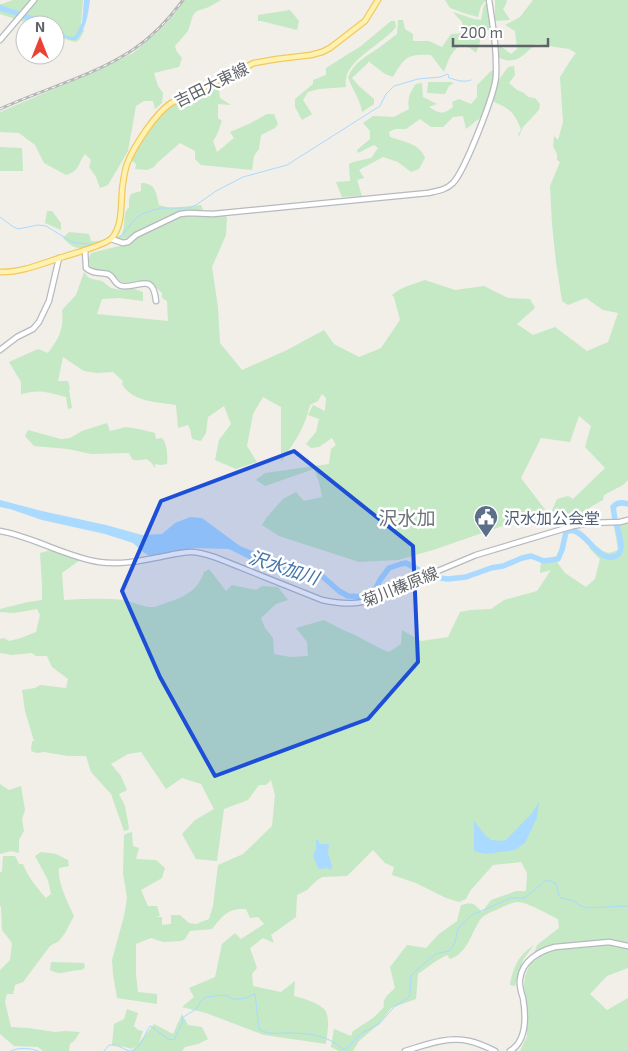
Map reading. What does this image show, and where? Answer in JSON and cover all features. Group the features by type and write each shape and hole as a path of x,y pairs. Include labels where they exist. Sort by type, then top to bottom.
{"main road":[{"name":"吉田大東線","path":"111,239 118,226 126,166 157,116 166,106 254,63 277,58 311,55 330,48 359,26 370,14 378,0"},
{"path":"0,272 19,270 85,250 111,239"}],"street":[{"path":"0,40 34,0"},
{"path":"111,239 122,243 128,242 180,214 213,214 428,193 440,191 452,184 465,162 494,87 496,77 496,36 489,0"},
{"path":"85,250 86,268 89,271 107,274 120,286 131,286 140,283 150,285 155,291 156,301"},
{"path":"0,350 17,337 33,329 39,322 49,301 59,258"},
{"name":"菊川榛原線","path":"0,531 34,540 99,562 132,562 190,552 202,553 322,600 353,604 371,601 467,558 564,528 581,524 628,520"},
{"path":"510,1051 516,1047 522,1038 524,1012 520,980 523,968 529,961 548,949 555,947 609,942 628,946"},
{"path":"405,1051 455,1039 475,1043 495,1051"}],"highlighted area":[{"path":"294,451 413,546 418,662 368,719 215,776 160,677 122,591 161,501"}],"green space":[{"path":"13,0 83,0 81,23 84,31 79,40 75,42 65,39 65,15 15,15 15,19 0,14 0,4"},
{"path":"184,0 221,0 197,11 193,15 188,31 175,46 182,58 179,67 154,73 158,86 163,93 162,103 155,109 153,101 144,101 136,106 128,151 108,185 100,188 96,177 89,167 91,160 85,154 76,169 66,175 44,163 35,145 19,133 0,132 0,112 94,72 133,53 161,29"},
{"path":"445,0 486,0 481,6 478,17 450,8"},
{"path":"495,0 507,0 503,9 510,20 495,21"},
{"path":"533,0 628,0 628,480 623,485 604,495 603,500 584,513 550,515 557,499 568,496 573,499 605,468 585,447 591,426 579,416 570,442 541,438 521,478 550,516 517,521 398,560 359,562 279,536 262,525 283,499 296,492 304,501 322,497 314,469 265,486 256,480 265,473 329,464 331,449 336,445 332,438 319,447 311,448 306,444 316,432 319,419 308,415 313,405 325,411 326,398 322,394 318,401 310,405 302,428 281,462 281,407 263,397 253,414 247,446 257,462 236,469 215,460 219,440 231,424 224,406 208,417 206,433 201,441 192,439 188,425 178,428 176,405 138,398 126,390 122,384 123,381 113,372 97,373 84,371 63,357 58,381 68,381 72,408 68,409 66,397 44,392 21,394 21,382 9,362 38,349 48,353 60,333 62,310 76,295 84,272 88,277 102,281 111,288 121,290 132,288 143,292 143,301 119,298 102,299 97,314 168,321 167,301 162,298 162,293 150,282 121,282 110,272 90,268 89,259 91,253 127,244 151,230 182,216 210,217 225,215 227,218 226,235 212,267 218,307 220,343 242,370 287,350 324,330 334,344 359,357 381,348 400,320 392,295 403,288 425,280 455,290 484,286 508,298 530,299 535,308 517,324 533,335 555,327 587,351 608,342 618,313 603,310 586,298 568,305 562,301 556,262 550,186 560,162 557,160 557,154 553,146 554,136 558,140 563,122 560,77 576,53 569,49 536,44 523,56 514,60 504,60 497,57 499,45 511,54 517,49 515,31 505,25 520,17"},
{"path":"487,3 491,28 482,36 476,53 464,46 459,47 452,54 444,72 431,55 417,55 408,58 393,77 385,74 368,61 352,78 374,99 374,104 362,112 348,77 358,63 397,34 398,20 403,20 405,29 413,34 413,41 429,41 442,47 451,34 464,33 462,22 453,12 481,20 484,5"},
{"path":"290,10 299,21 297,30 258,21 258,15"},
{"path":"391,21 395,21 396,27 353,65 348,72 346,87 319,89 308,92 303,100 312,114 302,120 295,107 295,99 313,84 313,80 326,75 326,68 361,46"},
{"path":"514,66 515,75 509,83 528,97 535,98 540,104 539,110 523,127 519,136 521,129 512,114 506,108 490,100 480,118 466,129 463,116 453,117 443,127 431,127 420,119 406,129 395,129 389,132 390,137 420,149 425,158 419,169 411,172 398,162 383,157 359,170 364,178 357,180 362,196 342,197 336,182 350,181 349,164 371,158 378,148 374,145 358,153 357,150 370,139 370,131 363,123 373,116 394,117 409,109 408,102 416,84 422,83 423,97 437,104 429,107 439,112 450,110 453,107 452,102 459,99 471,104 477,97 477,85 491,71 494,70 498,81 508,67"},
{"path":"428,82 454,83 449,86 445,94 427,93"},
{"path":"212,88 219,89 220,98 231,105 218,104 218,118 222,121 213,141 217,152 234,138 230,132 267,114 274,114 278,124 275,128 261,135 259,149 254,156 252,170 201,165 195,159 195,151 180,143 154,167 147,170 135,169 136,164 131,160 147,134 160,118 174,104 188,97 202,94"},
{"path":"0,147 22,148 23,171 0,171"},
{"path":"141,183 146,183 152,187 156,193 159,205 170,208 201,205 204,212 173,214 132,236 84,248 74,247 63,238 69,232 89,234 91,241 122,235 125,214 129,207 129,199 131,194 141,191"},
{"path":"47,211 52,211 61,223 61,230 45,223"},
{"path":"107,423 110,431 126,427 155,433 156,439 162,438 165,443 167,464 155,464 155,468 146,459 132,459 129,453 91,454 68,449 34,446 25,436 28,430 61,439 70,438 82,431"},
{"path":"628,523 628,968 607,976 590,994 607,1010 628,998 628,1051 520,1051 527,1036 525,976 530,964 541,956 534,953 537,945 559,928 558,919 532,906 518,902 485,915 461,952 450,959 447,955 418,974 416,999 391,1008 380,1023 359,1041 353,1051 339,1051 331,1047 334,1029 351,1036 353,1031 373,1018 384,1007 385,999 395,988 390,967 407,945 426,948 439,934 457,921 461,905 473,904 482,912 491,900 516,891 526,891 527,873 521,862 493,865 470,891 466,899 459,902 446,898 416,883 392,875 394,867 385,863 373,850 347,876 322,877 307,890 297,895 296,917 271,935 274,943 263,938 250,948 257,968 252,974 253,986 281,992 295,981 294,996 317,1004 326,1012 328,1023 326,1044 264,1035 206,1013 182,1007 194,997 189,988 215,977 222,944 235,933 241,939 264,924 258,917 250,918 246,909 230,911 212,929 190,931 185,939 181,941 163,942 151,938 136,944 138,992 157,994 157,1004 117,998 112,960 127,898 123,873 124,835 132,832 133,846 139,848 136,859 156,860 165,868 162,878 141,890 148,906 157,906 160,916 155,917 162,917 162,925 171,924 171,915 180,915 189,923 196,924 209,919 213,906 218,865 243,854 272,826 275,795 271,780 266,785 259,785 248,800 224,809 217,861 196,859 182,834 195,820 214,809 201,784 182,778 166,789 141,752 128,754 111,764 121,776 127,790 119,794 125,806 129,828 124,831 111,794 91,772 86,756 68,756 31,751 32,741 34,741 25,711 22,690 35,688 40,685 66,688 68,679 52,667 47,656 36,656 32,653 12,655 0,653 0,639 4,638 9,641 36,632 40,615 37,609 14,613 0,612 0,609 42,600 40,553 51,550 80,560 62,573 64,600 116,599 147,607 155,607 191,592 204,572 209,569 226,591 232,585 256,590 262,586 278,587 288,600 276,604 261,618 265,628 273,638 274,654 290,657 308,656 307,642 296,628 324,620 389,652 401,644 402,630 421,641 448,637 460,612 491,609 504,600 537,591 551,570 540,573 541,558 554,558 565,573 586,587 595,579 600,559 589,548 594,544 609,553 618,550 614,526"},
{"path":"0,784 9,790 21,786 25,810 22,819 24,831 19,840 19,853 11,851 0,854"},
{"path":"41,852 56,854 68,860 69,866 59,868 59,874 74,916 59,941 50,946 23,982 15,985 13,994 7,994 5,1002 11,1027 55,1032 80,1032 70,1044 69,1051 43,1051 38,1047 14,1046 0,1034 0,970 10,960 12,943 2,930 0,873 2,871 3,856 15,856 19,864 23,864 33,882 46,898 51,894 48,880 35,856"},
{"path":"534,945 523,960 515,986 510,985 517,962"},
{"path":"51,962 84,963 85,967 82,970 58,973 50,970"},
{"path":"127,1009 138,1013 134,1026 138,1030 143,1031 139,1043 154,1024 173,1034 182,1014 188,1025 202,1027 208,1039 185,1047 182,1051 132,1051 136,1046 132,1049 112,1045 114,1024 124,1019"}],"water":[{"path":"84,0 90,0 84,26 76,40 65,37 65,35 69,37 75,36 82,23"},
{"path":"0,5 30,15 15,15 0,11"},
{"path":"0,500 142,535 162,534 175,523 190,517 202,518 240,546 289,566 306,566 322,576 286,572 261,565 229,549 195,548 150,556 133,543 105,534 42,520 0,507"},
{"path":"539,802 537,818 525,843 515,850 485,854 474,851 474,821 491,840 506,840 532,813"},
{"path":"316,840 320,844 329,844 328,853 332,866 331,870 328,868 318,868 313,856"}],"waterway":[{"path":"117,239 142,214 162,208 189,208 243,177 287,165 380,106 386,94 394,86 418,79 440,77 448,74 449,78 465,81 471,80"},
{"path":"0,217 18,229 38,225 46,226 72,242 93,245"},
{"name":"沢水加川","path":"316,574 322,576 339,591 348,596 366,597 374,592 389,568 406,563 432,577 448,579 466,577 531,556 544,561 558,559 566,532 571,531 579,533 604,556 616,556 620,551 621,543 613,507 620,503 628,504"},
{"path":"104,1051 109,1045 115,1045 129,1051 133,1050 139,1045 150,1026 168,1039 174,1040 183,1021 182,1018 196,1009 206,997 225,995 237,999 246,998 254,994 259,1029 262,1031 317,1036 331,1041 344,1050 362,1033 379,1024 395,1006 408,998 413,973 436,954 452,948 458,929 470,916 511,898 524,898 545,881 549,880 556,884 561,898 574,901 587,908 628,906"},
{"path":"11,1051 24,1048 38,1051"}],"railway":[{"path":"0,109 85,75 119,59 154,33 183,0"}],"place":[{"name":"沢水加公会堂","path":"486,538"}],"district":[{"name":"沢水加","path":"407,517"}]}
